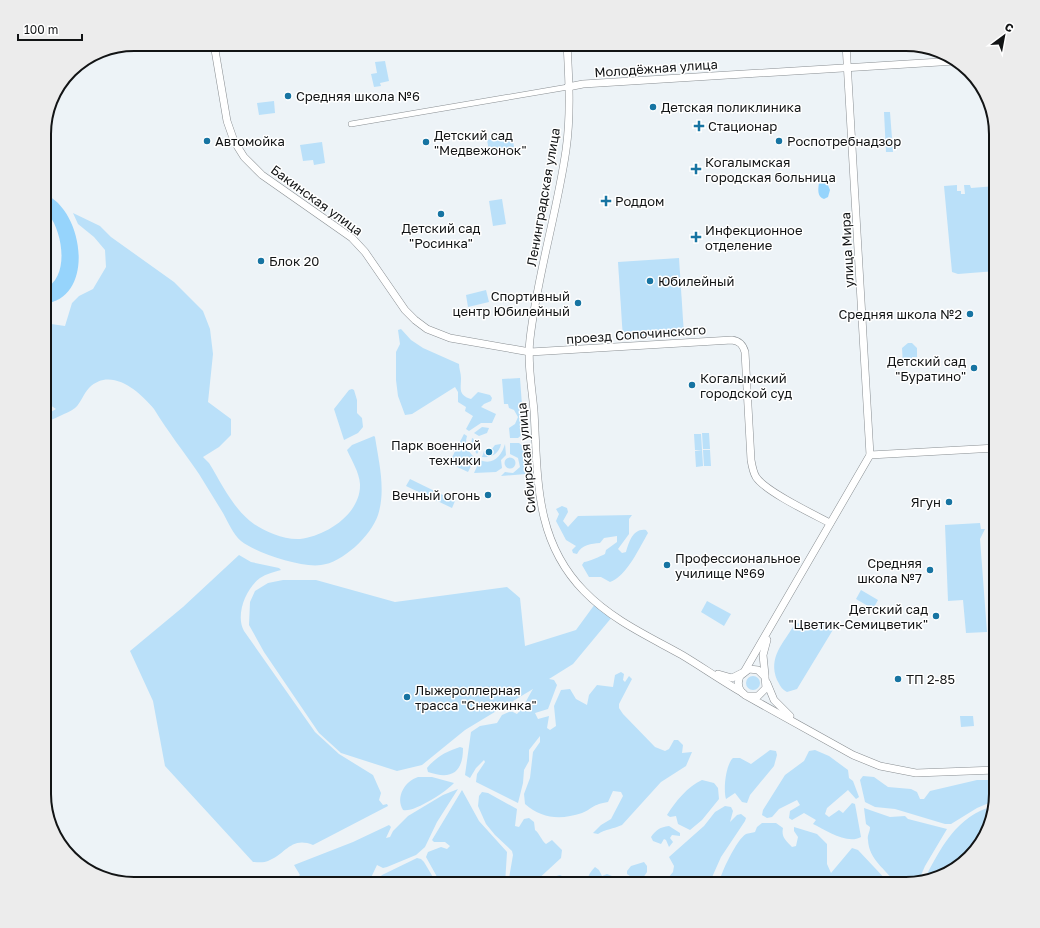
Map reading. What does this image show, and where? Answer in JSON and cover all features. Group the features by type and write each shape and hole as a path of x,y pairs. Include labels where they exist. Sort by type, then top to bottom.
{"street":[{"name":"Бакинская улица","path":"215,51 228,124 237,147 252,166 352,238 365,252 400,304 421,325 434,333 450,338 530,352"},
{"name":"Ленинградская улица","path":"530,352 531,331 566,149 568,87 566,51"},
{"name":"улица Мира","path":"847,51 870,455"},
{"name":"Молодёжная улица","path":"351,124 583,84 947,62"},
{"name":"проезд Сопочинского","path":"530,352 732,340 742,345 745,359 751,460 755,475 763,484 778,494 830,523"},
{"name":"Сибирская улица","path":"530,352 539,495 544,520 554,548 577,584 596,603 615,617 690,660 745,695 806,728"},
{"path":"771,627 763,654 766,688 761,694 755,697 745,695 738,683 743,672 771,627 870,455 989,448"},
{"name":"Сибирская улица","path":"690,660 726,678 734,678 743,672"},
{"path":"743,672 749,669 756,669 766,679 772,696 778,705 806,728 862,759 890,769 929,773 989,770"}],"shaded area":[{"path":"385,61 389,81 380,83 381,86 374,87 371,74 377,73 375,62"},
{"path":"274,101 275,113 259,115 257,103"},
{"path":"884,112 890,112 893,152 886,152"},
{"path":"512,135 514,147 489,151 487,140"},
{"path":"322,142 325,163 314,165 313,160 303,161 300,145"},
{"path":"823,181 827,183 830,190 828,197 824,199 819,195 818,190 819,183"},
{"path":"957,185 957,191 961,191 961,194 965,194 964,185 970,185 971,188 989,187 989,272 958,274 952,272 944,186"},
{"path":"51,198 57,202 68,216 75,233 78,252 78,270 72,286 61,298 51,302 51,284 58,275 62,255 58,233 51,218"},
{"path":"502,199 506,224 493,226 489,201"},
{"path":"73,213 100,226 111,237 174,282 203,311 210,329 213,354 208,402 231,419 231,435 219,447 203,457 209,463 234,504 254,524 276,535 300,539 320,533 340,522 355,505 359,495 360,484 357,471 347,450 352,445 374,436 375,437 382,486 380,506 374,523 355,547 338,559 329,563 312,565 279,559 248,546 238,538 233,531 199,474 154,409 141,395 116,380 98,382 87,390 75,408 51,420 51,412 56,409 51,406 51,324 65,326 72,303 79,296 93,289 106,267 105,250 94,237 78,224"},
{"name":"Юбилейный","path":"679,258 684,335 623,339 618,262"},
{"path":"486,290 489,302 468,307 466,295"},
{"path":"401,329 411,340 423,348 459,364 461,391 464,396 471,399 478,392 490,395 492,398 491,401 481,407 496,414 492,423 481,423 469,431 466,429 473,416 465,411 466,407 458,402 458,392 455,387 412,414 405,415 398,396 396,380 396,352 400,344 398,330"},
{"path":"908,343 912,343 917,348 917,357 912,357 912,364 903,365 902,348"},
{"path":"520,378 524,433 518,438 510,438 509,428 515,424 518,417 514,410 509,408 508,404 504,404 502,379"},
{"path":"349,390 354,390 357,400 357,413 362,418 363,427 358,433 344,440 334,409"},
{"path":"482,427 489,428 487,433 479,436 474,433"},
{"path":"702,433 709,433 710,449 703,449"},
{"path":"464,434 467,436 467,448 475,458 468,472 449,463"},
{"path":"694,434 701,434 702,450 695,450"},
{"path":"472,438 477,441 480,449 477,454 471,446"},
{"path":"510,443 519,443 524,447 526,474 501,476 505,472 513,473 520,467 518,458 510,454"},
{"path":"501,444 494,455 482,457 484,451 491,450 495,445"},
{"path":"505,444 506,455 501,460 502,468 496,472 474,473 480,460 489,462 493,460 502,452"},
{"path":"702,450 703,466 696,467 695,451"},
{"path":"703,450 710,450 711,466 704,466"},
{"path":"508,458 512,458 514,459 514,467 508,468 505,465 505,461"},
{"path":"410,479 455,501 452,508 406,486"},
{"path":"562,506 567,508 568,512 563,521 568,527 578,516 632,515 629,519 629,534 618,549 622,553 626,552 630,540 635,533 646,530 648,533 637,553 627,568 616,579 610,582 601,577 589,577 582,565 584,562 605,554 606,550 617,542 617,536 604,538 600,543 587,545 581,548 577,554 573,553 572,550 576,546 566,540 556,521 559,514 556,509"},
{"path":"980,523 981,529 985,529 980,539 987,632 966,633 963,600 948,601 945,525"},
{"path":"239,555 251,562 279,568 281,570 260,578 250,588 241,610 244,631 315,732 339,754 373,775 381,793 379,800 383,805 387,804 388,806 313,845 305,843 294,844 266,862 253,862 165,766 153,701 130,651 183,607"},
{"name":"Лыжероллерная трасса \"Снежинка\"","path":"283,580 316,580 395,602 507,587 520,598 525,646 576,630 595,604 612,617 573,664 549,679 554,680 557,685 548,709 535,713 538,719 549,716 547,728 550,730 556,726 554,706 561,690 570,689 576,699 587,705 589,695 597,685 613,687 615,675 621,672 624,674 623,680 625,682 629,676 632,679 619,704 619,708 623,714 655,747 665,751 669,749 674,740 678,740 683,745 682,753 692,752 686,766 661,782 622,825 598,834 593,833 601,825 611,819 623,796 621,792 613,791 608,802 596,805 582,813 567,817 552,817 538,813 525,804 524,794 530,778 533,752 540,742 540,736 529,750 529,761 524,770 523,783 518,803 476,782 477,774 485,762 484,760 476,768 470,778 465,775 471,732 480,726 497,723 502,715 511,711 517,714 533,689 465,730 422,765 397,771 341,753 319,733 264,652 249,625 250,602 255,591 268,583"},
{"path":"861,590 878,600 873,609 856,599"},
{"path":"707,601 731,614 724,626 701,612"},
{"path":"819,621 834,628 797,689 787,692 783,690 777,680 775,672 774,664 778,651 794,625 797,623 807,626"},
{"path":"750,676 756,676 760,680 760,686 756,690 750,690 746,686 746,680"},
{"path":"960,716 973,716 974,726 961,727"},
{"path":"460,747 463,748 461,763 458,769 449,775 428,772 427,768 430,764 446,753"},
{"path":"770,750 776,751 777,755 774,766 750,795 747,803 742,802 735,793 726,799 726,777 733,758 740,758 751,764"},
{"path":"815,750 829,756 848,770 849,778 853,781 859,797 856,799 848,790 827,808 825,814 829,817 839,810 843,813 852,803 855,804 861,837 849,839 837,836 813,824 816,820 804,813 792,820 789,818 790,811 800,805 797,800 779,809 772,817 767,818 762,815 763,810 785,775 804,761 809,751"},
{"path":"863,776 874,777 888,787 911,789 917,792 920,799 924,799 930,791 977,780 989,780 989,800 988,803 977,808 951,824 945,824 895,809 875,807 865,802 860,780"},
{"path":"418,777 432,777 454,783 438,796 422,805 408,810 403,810 400,800 403,790 409,782"},
{"path":"702,780 714,783 718,788 719,799 702,820 690,830 678,824 676,816 670,817 667,815 682,795"},
{"path":"458,789 437,822 425,847 416,855 387,867 383,868 377,865 371,877 298,877 300,875 294,865 353,842 389,825 391,827 386,838 390,837 393,831 408,816 443,795"},
{"path":"462,790 479,821 507,852 505,877 437,877 426,857 428,852 441,847 447,849 450,846 445,842 434,842 432,840"},
{"path":"482,792 488,793 517,809 515,826 519,827 524,819 529,818 534,822 535,830 546,844 552,840 562,850 561,858 540,877 509,877 513,855 512,851 486,824 478,806 479,796"},
{"path":"725,806 731,807 733,811 730,822 737,815 741,814 746,818 721,857 712,877 669,877 673,872 674,866 669,857 704,826 715,812"},
{"path":"864,808 890,817 905,816 908,819 947,829 921,875 891,877 878,864 871,853 868,838 870,827 866,824"},
{"path":"988,808 985,821 978,836 969,849 948,866 927,874 943,845 951,835 960,825 981,810"},
{"path":"762,823 776,823 783,828 783,836 792,847 796,846 798,837 794,831 794,827 817,834 827,844 827,864 831,873 852,848 858,850 883,877 721,877 734,849 742,837 746,834 755,832 757,827"},
{"path":"669,826 680,833 680,836 672,835 670,838 673,842 669,847 664,839 661,844 653,841 651,837 657,831 663,827"},
{"path":"417,858 424,862 433,877 380,877"},
{"path":"644,862 647,866 647,872 644,877 631,877 627,874 627,871 631,866"},
{"path":"595,867 599,870 602,876 607,874 613,877 588,877"},
{"path":"560,875 564,877 553,877"}],"place":[{"name":"Средняя школа №6","path":"288,96"},
{"name":"Детская поликлиника","path":"653,107"},
{"name":"Стационар","path":"699,126"},
{"name":"Автомойка","path":"207,141"},
{"name":"Роспотребнадзор","path":"779,141"},
{"name":"Детский сад \"Медвежонок\"","path":"426,142"},
{"name":"Когалымская городская больница","path":"696,169"},
{"name":"Роддом","path":"606,201"},
{"name":"Детский сад \"Росинка\"","path":"441,214"},
{"name":"Инфекционное отделение","path":"696,237"},
{"name":"Блок 20","path":"261,261"},
{"name":"Юбилейный","path":"650,281"},
{"name":"Спортивный центр Юбилейный","path":"578,303"},
{"name":"Средняя школа №2","path":"970,314"},
{"name":"Детский сад \"Буратино\"","path":"974,368"},
{"name":"Когалымский городской суд","path":"692,385"},
{"name":"Парк военной техники","path":"489,452"},
{"name":"Вечный огонь","path":"488,495"},
{"name":"Ягун","path":"949,502"},
{"name":"Профессиональное училище №69","path":"667,565"},
{"name":"Средняя школа №7","path":"930,570"},
{"name":"Детский сад \"Цветик-Семицветик\"","path":"936,616"},
{"name":"ТП 2-85","path":"898,679"},
{"name":"Лыжероллерная трасса \"Снежинка\"","path":"407,697"}]}
